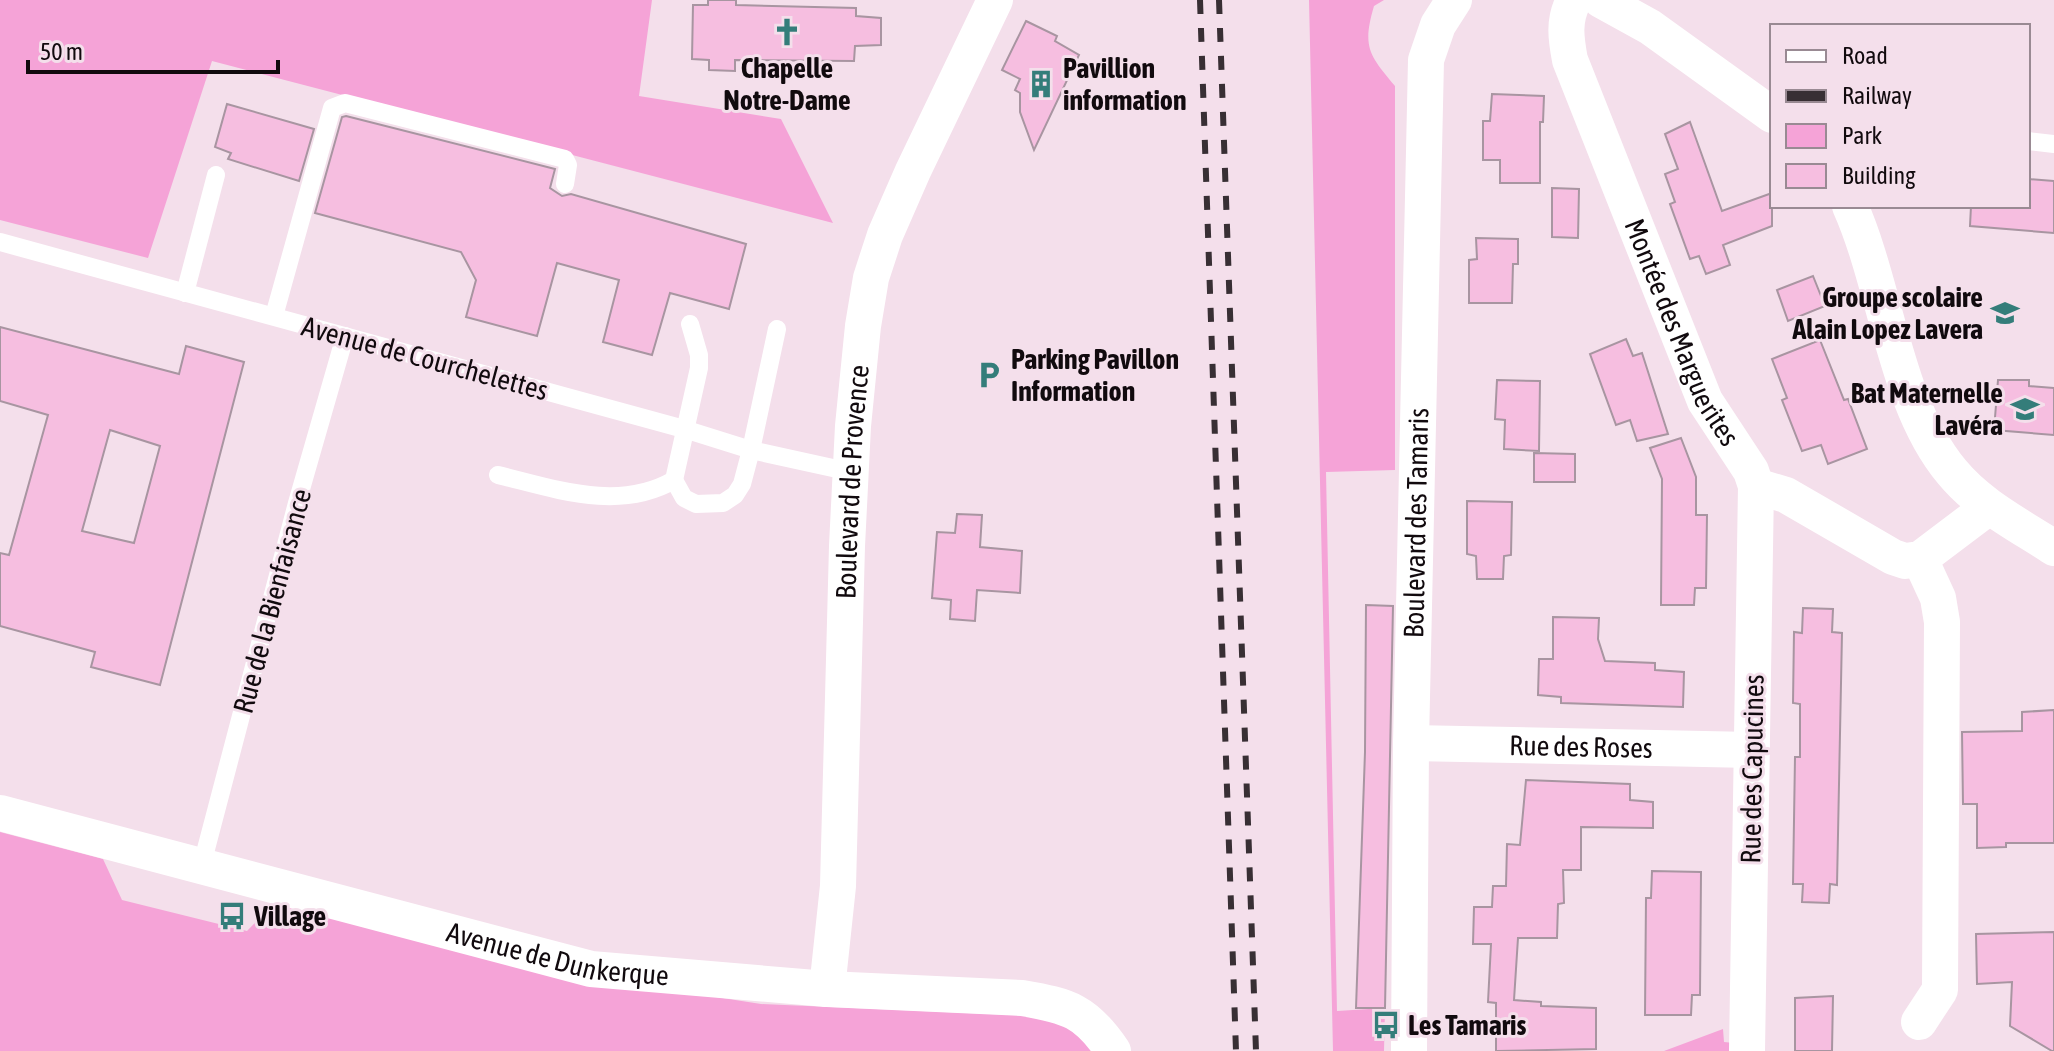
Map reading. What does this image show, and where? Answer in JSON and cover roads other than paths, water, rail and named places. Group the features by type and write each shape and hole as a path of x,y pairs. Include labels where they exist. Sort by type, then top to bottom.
{"street":[{"name":"Boulevard de Provence","path":"827,989 838,886 851,472 863,326 871,278 885,235 913,171 995,0"},
{"name":"Boulevard des Tamaris","path":"1409,1051 1411,743 1426,60 1438,25 1454,0"},
{"name":"Montée des Marguerites","path":"1574,0 1566,19 1565,38 1570,60 1705,401 1744,459 1756,486"},
{"path":"1601,0 1650,27 1770,114"},
{"path":"1851,208 1918,413 1938,454 1953,474 1989,507 2054,548"},
{"path":"1756,486 1786,495 1905,561 1920,559 1989,507"},
{"name":"Rue des Capucines","path":"1747,1051 1756,486"},
{"path":"1919,1022 1940,990 1942,622 1938,598 1920,559"},
{"name":"Rue des Roses","path":"1411,743 1752,750"},
{"name":"Avenue de Dunkerque","path":"0,813 569,965 827,989 1022,998 1048,1003 1071,1009 1097,1027 1113,1051"}],"lane":[{"path":"274,316 332,108 337,104 345,103 565,159 568,165 565,184"},
{"path":"2030,141 2054,144"},
{"path":"185,293 216,175"},
{"name":"Avenue de Courchelettes","path":"0,242 751,450 851,472"},
{"path":"690,324 699,355 699,368 674,480 684,498 696,504 723,503 735,495 742,484 777,329"},
{"name":"Rue de la Bienfaisance","path":"201,868 297,503 345,336"},
{"path":"498,475 578,494 605,496 657,490 674,480"}],"railway":[{"path":"1200,0 1236,1051"},
{"path":"1219,0 1256,1051"}],"place":[{"name":"Chapelle Notre-Dame","path":"787,32"},
{"name":"Pavillion information","path":"1041,84"},
{"name":"Groupe scolaire Alain Lopez Lavera","path":"2005,313"},
{"name":"Parking Pavillon Information","path":"989,375"},
{"name":"Bat Maternelle Lavéra","path":"2025,409"},
{"name":"Village","path":"232,916"},
{"name":"Les Tamaris","path":"1386,1025"}]}
